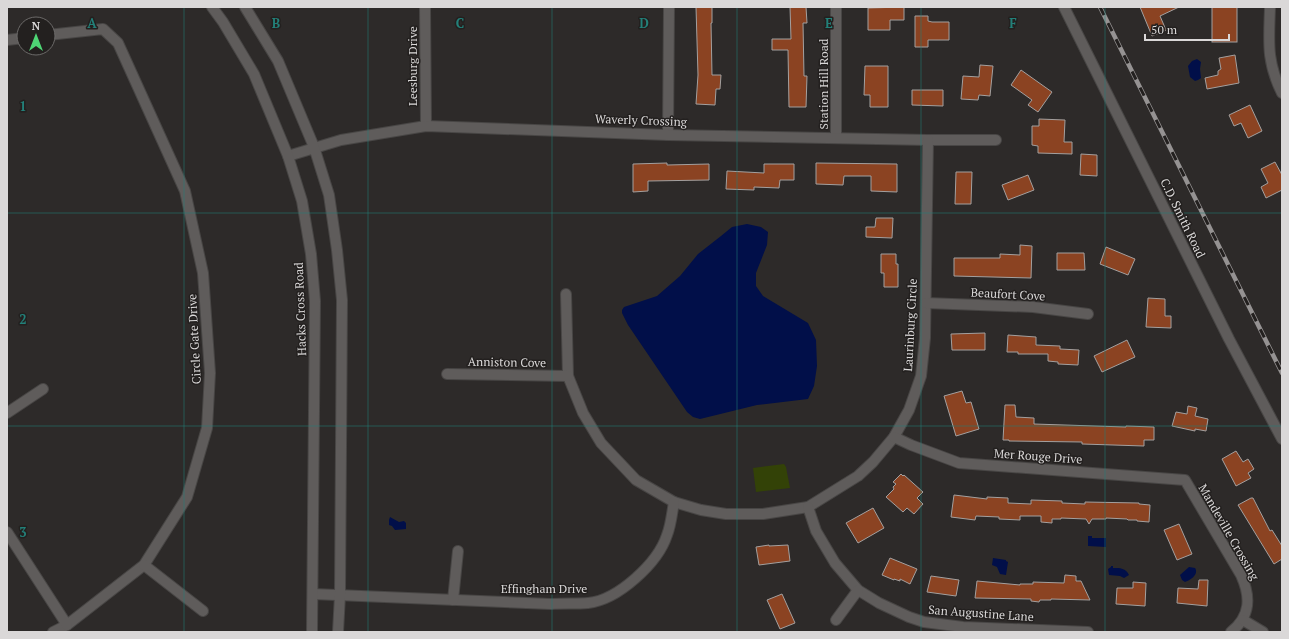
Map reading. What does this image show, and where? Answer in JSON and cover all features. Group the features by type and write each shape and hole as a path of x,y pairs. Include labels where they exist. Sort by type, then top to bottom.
{"street":[{"name":"Hacks Cross Road","path":"212,7 254,74 288,156 302,200 315,301 312,632"},
{"path":"245,7 278,61 314,147 329,195 342,300 340,595 338,632"},
{"name":"Leesburg Drive","path":"425,7 426,126"},
{"path":"668,135 670,7"},
{"name":"Station Hill Road","path":"836,7 836,138"},
{"name":"C.D. Smith Road","path":"1064,7 1226,332 1282,439"},
{"path":"1270,7 1270,60 1272,71 1282,93"},
{"name":"Circle Gate Drive","path":"53,632 67,625 144,565 187,496 207,428 210,373 203,273 185,191 118,43 103,29 56,34"},
{"name":"Waverly Crossing","path":"288,156 341,140 426,126 668,135 996,140"},
{"name":"Laurinburg Circle","path":"566,294 568,376 583,413 601,443 615,460 636,480 674,502 701,510 726,514 763,514 808,507 858,476 873,462 894,437 909,410 921,376 924,354 926,303 928,140"},
{"name":"Beaufort Cove","path":"926,303 1033,307 1088,314"},
{"name":"Anniston Cove","path":"447,374 568,376"},
{"path":"7,413 43,389"},
{"name":"Mer Rouge Drive","path":"894,437 911,446 958,463 1185,480"},
{"name":"Mandeville Crossing","path":"1185,480 1241,575 1246,587 1248,603 1243,620"},
{"name":"Effingham Drive","path":"312,594 551,604 590,603 613,594 631,582 654,559 667,536 674,502"},
{"name":"San Augustine Lane","path":"808,507 816,531 842,573 858,590 879,604 924,622 963,627 1088,632"},
{"path":"7,532 67,625"},
{"path":"453,600 458,551"},
{"path":"144,565 203,611"},
{"path":"836,620 858,590"},
{"path":"1231,632 1243,620 1263,632"}],"green space":[{"path":"784,464 786,467 790,488 756,492 753,468"}],"shaded area":[{"path":"1197,59 1201,62 1201,78 1195,81 1190,77 1188,66 1192,61"},
{"path":"747,224 761,227 768,232 767,245 756,273 756,286 763,296 808,323 816,340 817,366 814,386 808,399 757,405 700,419 693,417 687,412 628,325 622,310 624,307 657,296 680,276 698,254 732,227"},
{"path":"390,517 399,522 404,521 406,523 406,529 395,530 389,525"},
{"path":"1088,536 1092,536 1092,538 1106,538 1106,547 1088,546"},
{"path":"993,558 1006,560 1008,562 1006,575 1000,574 997,567 992,565"},
{"path":"1113,566 1113,568 1120,568 1124,570 1129,575 1124,578 1109,575 1108,569"},
{"path":"1189,567 1195,568 1196,572 1190,580 1185,582 1182,580 1180,575"}],"building":[{"path":"696,7 712,7 712,75 721,75 720,89 716,89 715,105 696,104 698,75"},
{"path":"790,7 806,7 807,23 803,23 804,76 807,76 806,107 789,107 788,50 772,50 772,39 791,39"},
{"path":"904,7 904,20 890,20 890,30 868,30 868,8"},
{"path":"1140,7 1179,7 1160,16 1166,30 1152,36"},
{"path":"1212,7 1237,7 1237,42 1212,42"},
{"path":"915,16 928,16 928,21 932,22 949,22 949,40 928,40 928,47 915,47"},
{"path":"1235,55 1239,83 1207,89 1205,78 1218,75 1218,71 1221,69 1219,58"},
{"path":"980,65 993,66 990,96 979,95 978,100 961,99 963,76 979,77"},
{"path":"865,66 888,66 888,107 870,107 870,95 864,95"},
{"path":"1021,70 1052,92 1038,112 1028,105 1032,100 1011,85"},
{"path":"912,90 943,90 943,106 912,105"},
{"path":"1250,105 1262,131 1248,138 1241,123 1234,126 1229,115"},
{"path":"1039,119 1065,120 1064,142 1072,142 1072,154 1038,153 1038,146 1032,145 1032,126 1039,126"},
{"path":"1081,154 1097,155 1097,176 1080,175"},
{"path":"1275,162 1282,175 1282,190 1266,198 1261,187 1268,183 1261,169"},
{"path":"667,163 667,165 709,164 709,180 648,181 648,191 633,192 633,164"},
{"path":"816,163 897,164 897,192 871,191 871,176 844,176 843,185 816,184"},
{"path":"764,164 794,164 794,180 780,180 779,188 754,187 754,190 726,189 727,171 764,173"},
{"path":"956,172 972,172 971,204 955,204"},
{"path":"1028,175 1034,190 1008,200 1002,185"},
{"path":"876,218 893,218 892,238 866,237 866,227 875,227"},
{"path":"1020,245 1032,246 1031,278 954,276 954,258 1000,258 1000,254 1020,255"},
{"path":"1106,247 1135,259 1128,275 1100,264"},
{"path":"1057,253 1084,253 1085,270 1057,270"},
{"path":"881,254 896,254 896,264 898,264 898,287 884,287 884,273 881,273"},
{"path":"1148,298 1165,299 1165,316 1171,316 1171,328 1146,327"},
{"path":"985,333 985,350 952,350 951,334"},
{"path":"1008,335 1036,337 1036,345 1060,346 1060,349 1079,350 1078,365 1058,364 1058,362 1048,361 1048,354 1018,354 1018,352 1007,352"},
{"path":"1127,340 1135,357 1102,372 1094,356"},
{"path":"962,391 966,403 971,402 979,429 956,436 944,396"},
{"path":"1005,405 1015,405 1016,417 1034,418 1034,424 1154,427 1154,440 1144,440 1144,446 1082,444 1082,442 1003,440"},
{"path":"1188,406 1197,408 1195,416 1208,419 1206,431 1195,429 1195,431 1172,426 1176,412 1187,414"},
{"path":"1236,451 1243,462 1248,459 1254,469 1248,473 1251,478 1236,486 1222,459"},
{"path":"901,474 923,492 917,498 923,504 914,514 907,508 903,512 886,497 894,489 893,487 896,484 893,482"},
{"path":"954,495 987,499 987,497 1008,498 1008,503 1031,504 1031,500 1062,501 1062,503 1085,504 1085,502 1139,503 1150,505 1149,522 1106,518 1092,519 1089,524 1086,519 1061,518 1052,519 1052,523 1041,522 1041,516 1020,516 1020,520 976,516 975,520 951,517"},
{"path":"1253,498 1270,531 1272,530 1282,546 1282,559 1274,564 1238,505"},
{"path":"873,508 884,528 858,543 846,523"},
{"path":"1179,524 1192,554 1177,560 1164,530"},
{"path":"788,545 790,561 759,565 756,547"},
{"path":"890,558 917,569 910,584 900,579 900,581 894,580 882,575"},
{"path":"1065,575 1076,576 1076,581 1081,581 1090,600 1051,599 1040,600 1039,602 1031,601 1031,599 975,598 977,581 1020,585 1033,584 1033,582 1064,583"},
{"path":"931,576 959,580 956,596 927,592"},
{"path":"1199,580 1208,580 1207,606 1177,603 1178,588 1198,589"},
{"path":"1133,582 1146,583 1145,606 1116,604 1117,588 1133,588"},
{"path":"782,594 795,623 780,629 767,600"}],"railway":[{"path":"1100,7 1282,373"}]}
